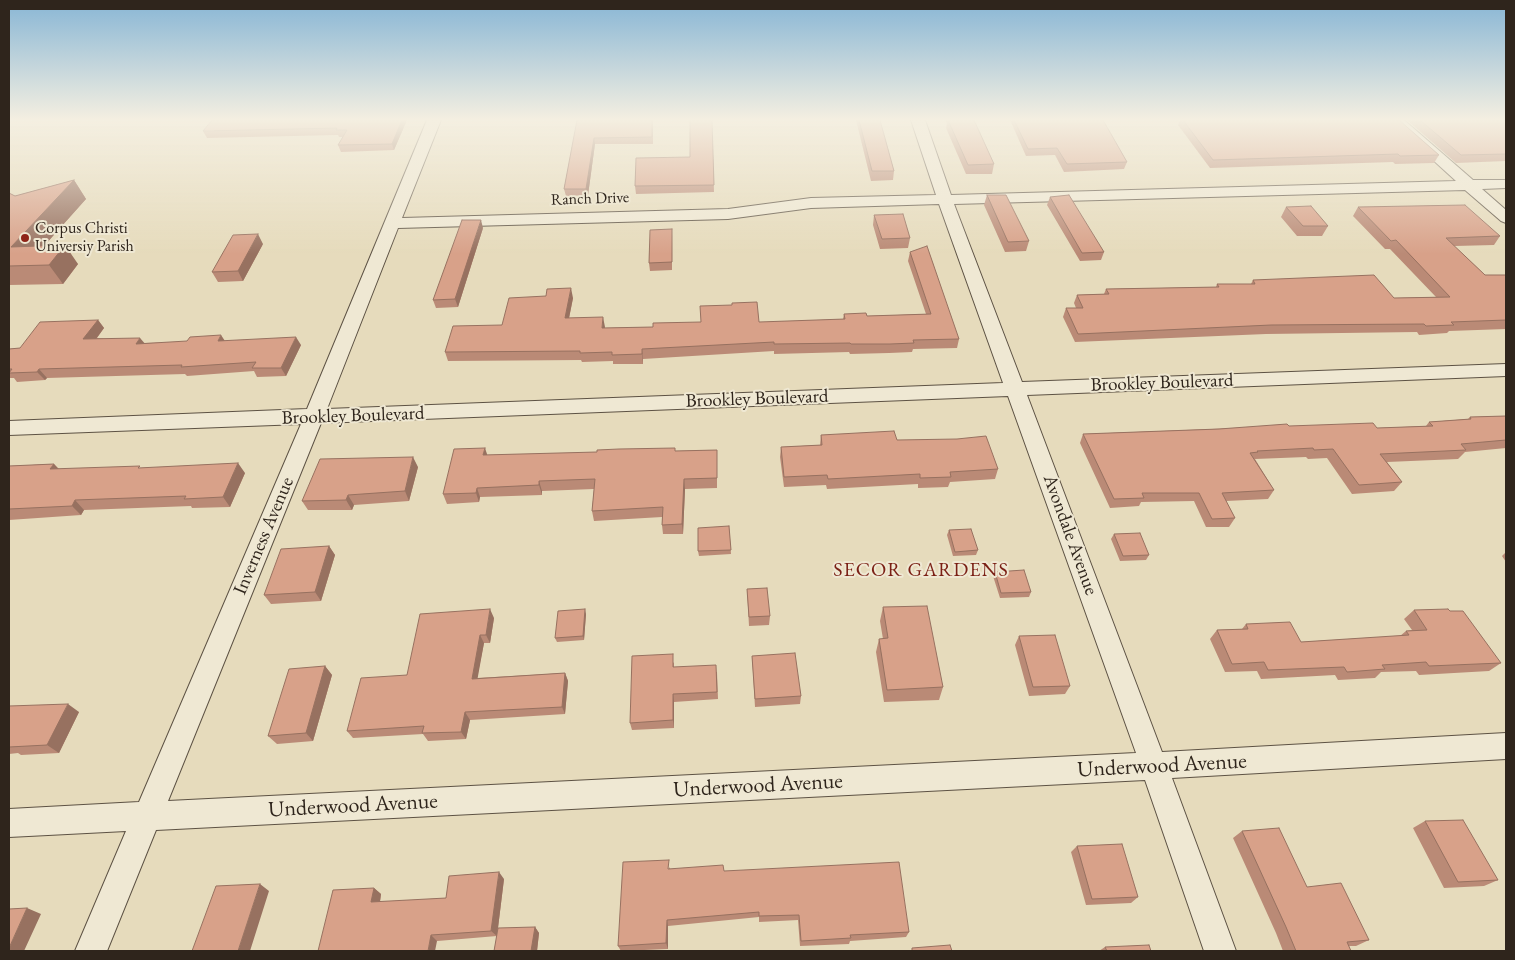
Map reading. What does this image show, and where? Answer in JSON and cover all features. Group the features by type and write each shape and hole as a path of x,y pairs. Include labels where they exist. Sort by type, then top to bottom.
{"street":[{"name":"Inverness Avenue","path":"91,951 314,418 417,165"},
{"name":"Avondale Avenue","path":"933,165 1220,951"},
{"path":"1446,165 1506,218"},
{"name":"Ranch Drive","path":"394,223 668,214 728,214 812,204 1506,184"},
{"name":"Brookley Boulevard","path":"9,428 314,418 1016,388 1506,370"},
{"name":"Underwood Avenue","path":"9,823 1154,766 1506,746"}],"building":[{"path":"569,165 590,165 586,189 564,189"},
{"path":"636,165 713,165 714,185 635,186"},
{"path":"870,165 892,165 894,171 872,171"},
{"path":"74,180 11,247 65,245 49,265 9,266 9,193 15,196"},
{"path":"987,195 1006,195 1029,241 1008,242"},
{"path":"1069,195 1104,252 1082,253 1050,197"},
{"path":"1465,205 1500,236 1446,238 1485,275 1506,275 1506,320 1451,322 1454,325 1426,326 1424,324 1271,325 1078,334 1066,308 1083,308 1077,295 1109,294 1106,289 1219,287 1217,284 1255,284 1253,280 1374,275 1394,298 1450,297 1396,240 1391,241 1358,207"},
{"path":"1311,206 1328,226 1303,226 1286,207"},
{"path":"903,214 910,238 882,239 874,215"},
{"path":"462,220 481,220 455,299 433,300"},
{"path":"672,229 672,262 649,263 650,230"},
{"path":"258,234 238,271 212,272 233,235"},
{"path":"927,246 959,339 913,340 914,343 890,344 774,344 774,342 642,349 642,354 612,355 612,352 580,353 580,351 445,352 453,326 502,325 509,298 546,296 547,289 571,288 565,318 603,317 602,328 653,327 653,323 701,322 700,306 732,305 732,303 757,302 759,322 845,319 844,314 866,313 867,316 931,314 910,252"},
{"path":"98,320 83,339 140,338 136,344 187,341 190,337 221,335 218,341 296,337 281,368 252,368 256,362 181,367 182,365 39,369 37,372 9,373 12,369 9,369 9,349 20,348 40,322"},
{"path":"1506,416 1506,440 1461,444 1466,450 1380,454 1402,482 1359,485 1333,449 1314,450 1313,448 1250,453 1274,490 1222,493 1235,518 1212,519 1199,493 1142,493 1144,498 1114,499 1083,434 1219,429 1287,424 1289,426 1373,423 1377,428 1433,426 1429,422 1471,419 1470,417"},
{"path":"894,431 897,440 957,439 986,436 998,469 950,472 951,477 920,478 920,474 828,479 827,475 784,477 781,447 822,445 821,435"},
{"path":"485,448 483,455 597,452 597,450 619,449 675,448 675,451 717,450 717,478 684,479 682,524 662,525 663,507 592,511 595,479 539,481 539,485 477,488 476,493 443,494 454,449"},
{"path":"413,457 405,491 348,495 346,500 302,501 320,459"},
{"path":"238,463 223,497 184,499 186,496 75,500 72,506 9,509 9,466 54,464 50,469 140,466 138,468"},
{"path":"729,526 731,550 698,551 698,528"},
{"path":"971,529 978,550 955,552 949,530"},
{"path":"1140,533 1149,555 1123,556 1114,534"},
{"path":"329,546 315,592 264,595 281,549"},
{"path":"1024,570 1031,592 1001,593 995,572"},
{"path":"767,588 770,616 749,617 747,589"},
{"path":"927,606 943,687 887,690 879,639 888,638 883,607"},
{"path":"490,609 486,635 480,635 472,679 565,673 562,707 465,712 461,732 422,733 424,726 347,731 361,678 407,675 420,614"},
{"path":"585,609 583,636 555,638 558,611"},
{"path":"1448,609 1450,611 1463,611 1501,663 1429,666 1426,662 1382,665 1385,669 1347,672 1344,667 1268,670 1264,662 1232,664 1217,630 1248,629 1246,624 1290,622 1301,642 1409,635 1406,631 1427,630 1414,610"},
{"path":"1055,635 1070,686 1033,687 1019,636"},
{"path":"795,653 801,696 755,699 752,656"},
{"path":"673,654 673,667 716,665 717,692 673,694 673,720 630,723 632,656"},
{"path":"325,666 306,733 268,736 289,669"},
{"path":"68,704 47,745 9,747 9,706"},
{"path":"1463,820 1498,880 1458,882 1425,821"},
{"path":"1279,828 1307,887 1341,883 1369,940 1347,942 1351,951 1296,951 1242,831"},
{"path":"1122,844 1138,897 1092,899 1077,846"},
{"path":"669,860 668,869 723,865 724,871 899,862 909,932 850,935 851,938 801,941 799,915 759,916 759,912 667,920 666,943 618,946 623,862"},
{"path":"499,872 491,931 431,935 428,951 318,951 333,890 374,888 371,902 446,898 449,876"},
{"path":"260,884 238,951 192,951 216,886"},
{"path":"27,908 9,948 9,909"},
{"path":"535,927 531,951 494,951 498,928"},
{"path":"950,945 952,951 912,951 912,948"},
{"path":"1149,945 1151,951 1107,951 1105,947"}],"place":[{"name":"Corpus Christi Universiy Parish","path":"25,238"}],"district":[{"name":"SECOR GARDENS","path":"921,571"}]}
